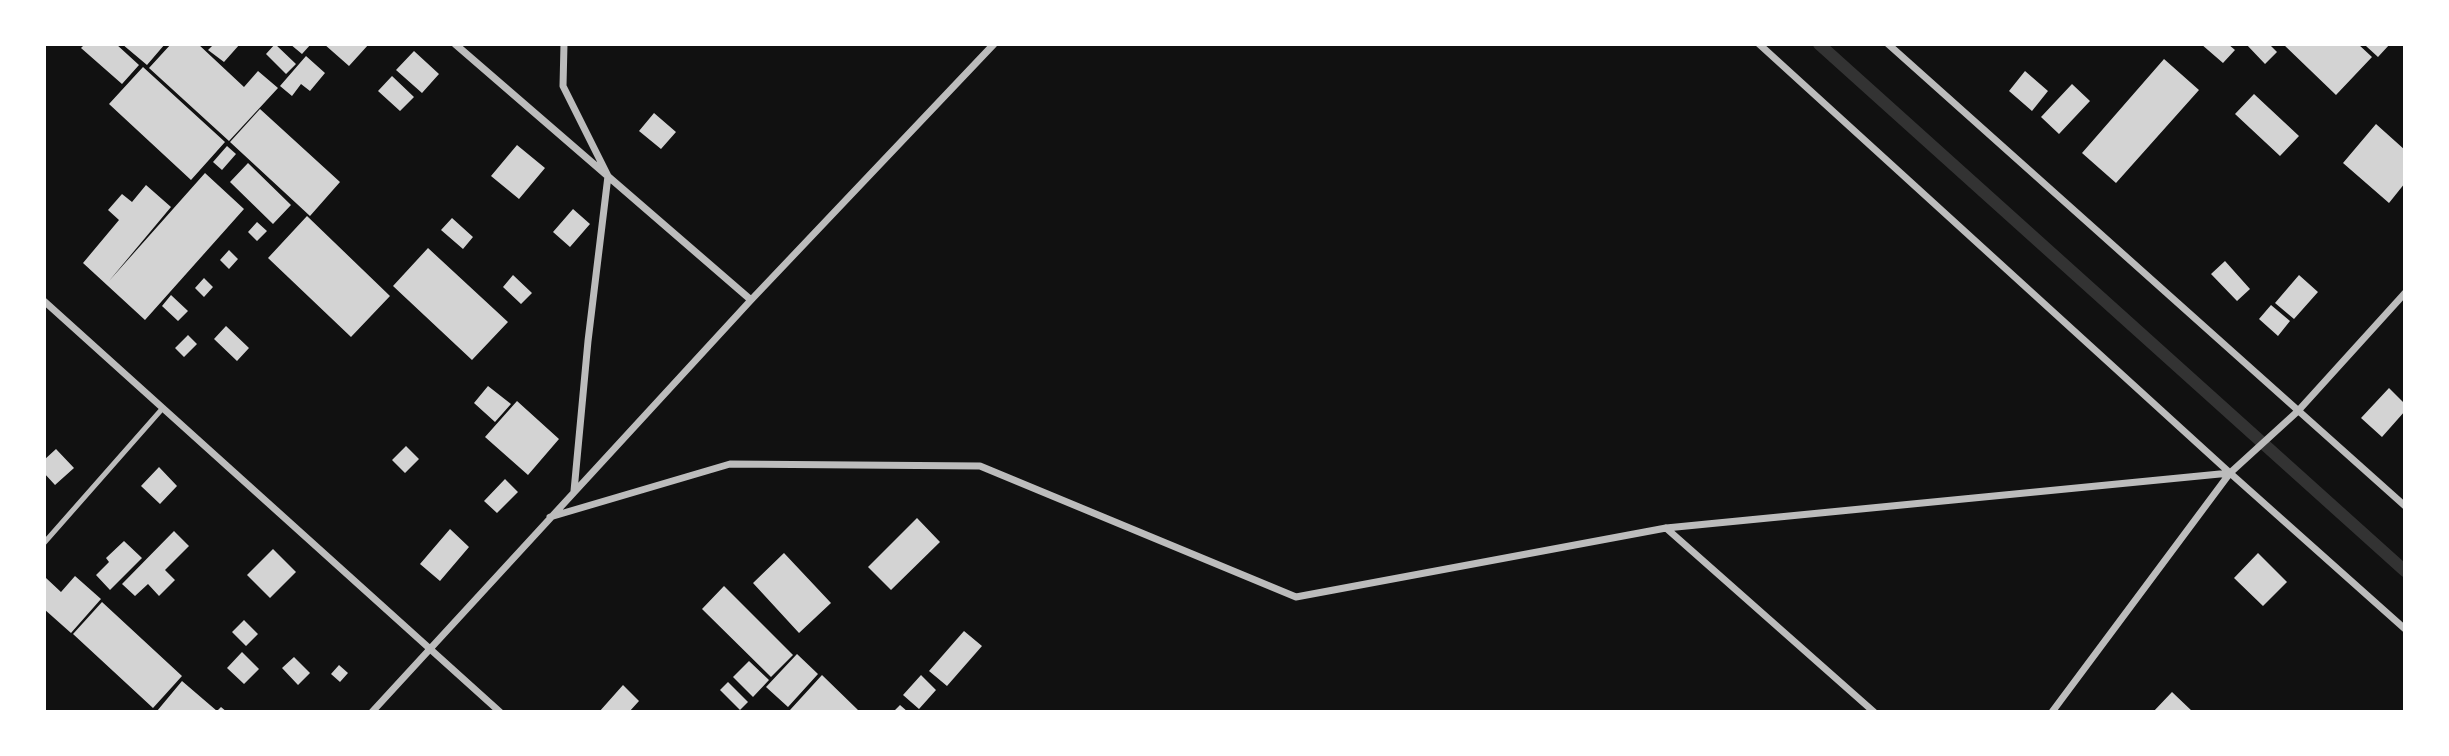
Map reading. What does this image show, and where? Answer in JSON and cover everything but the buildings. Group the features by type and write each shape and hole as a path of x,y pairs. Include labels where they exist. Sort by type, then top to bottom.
{"street":[{"path":"455,44 751,300"},
{"path":"564,44 563,86 607,176 574,491"},
{"path":"372,712 751,300 994,44"},
{"path":"1759,44 2405,629"},
{"path":"1888,44 2405,506"},
{"path":"2052,712 2230,473 2298,411 2405,293"},
{"path":"44,301 499,712"},
{"path":"550,517 730,464 980,466 1296,597 1666,528 2230,473"},
{"path":"1666,528 1874,712"}],"lane":[{"path":"44,543 162,409"}],"waterway":[{"path":"1819,44 2405,571"}]}
